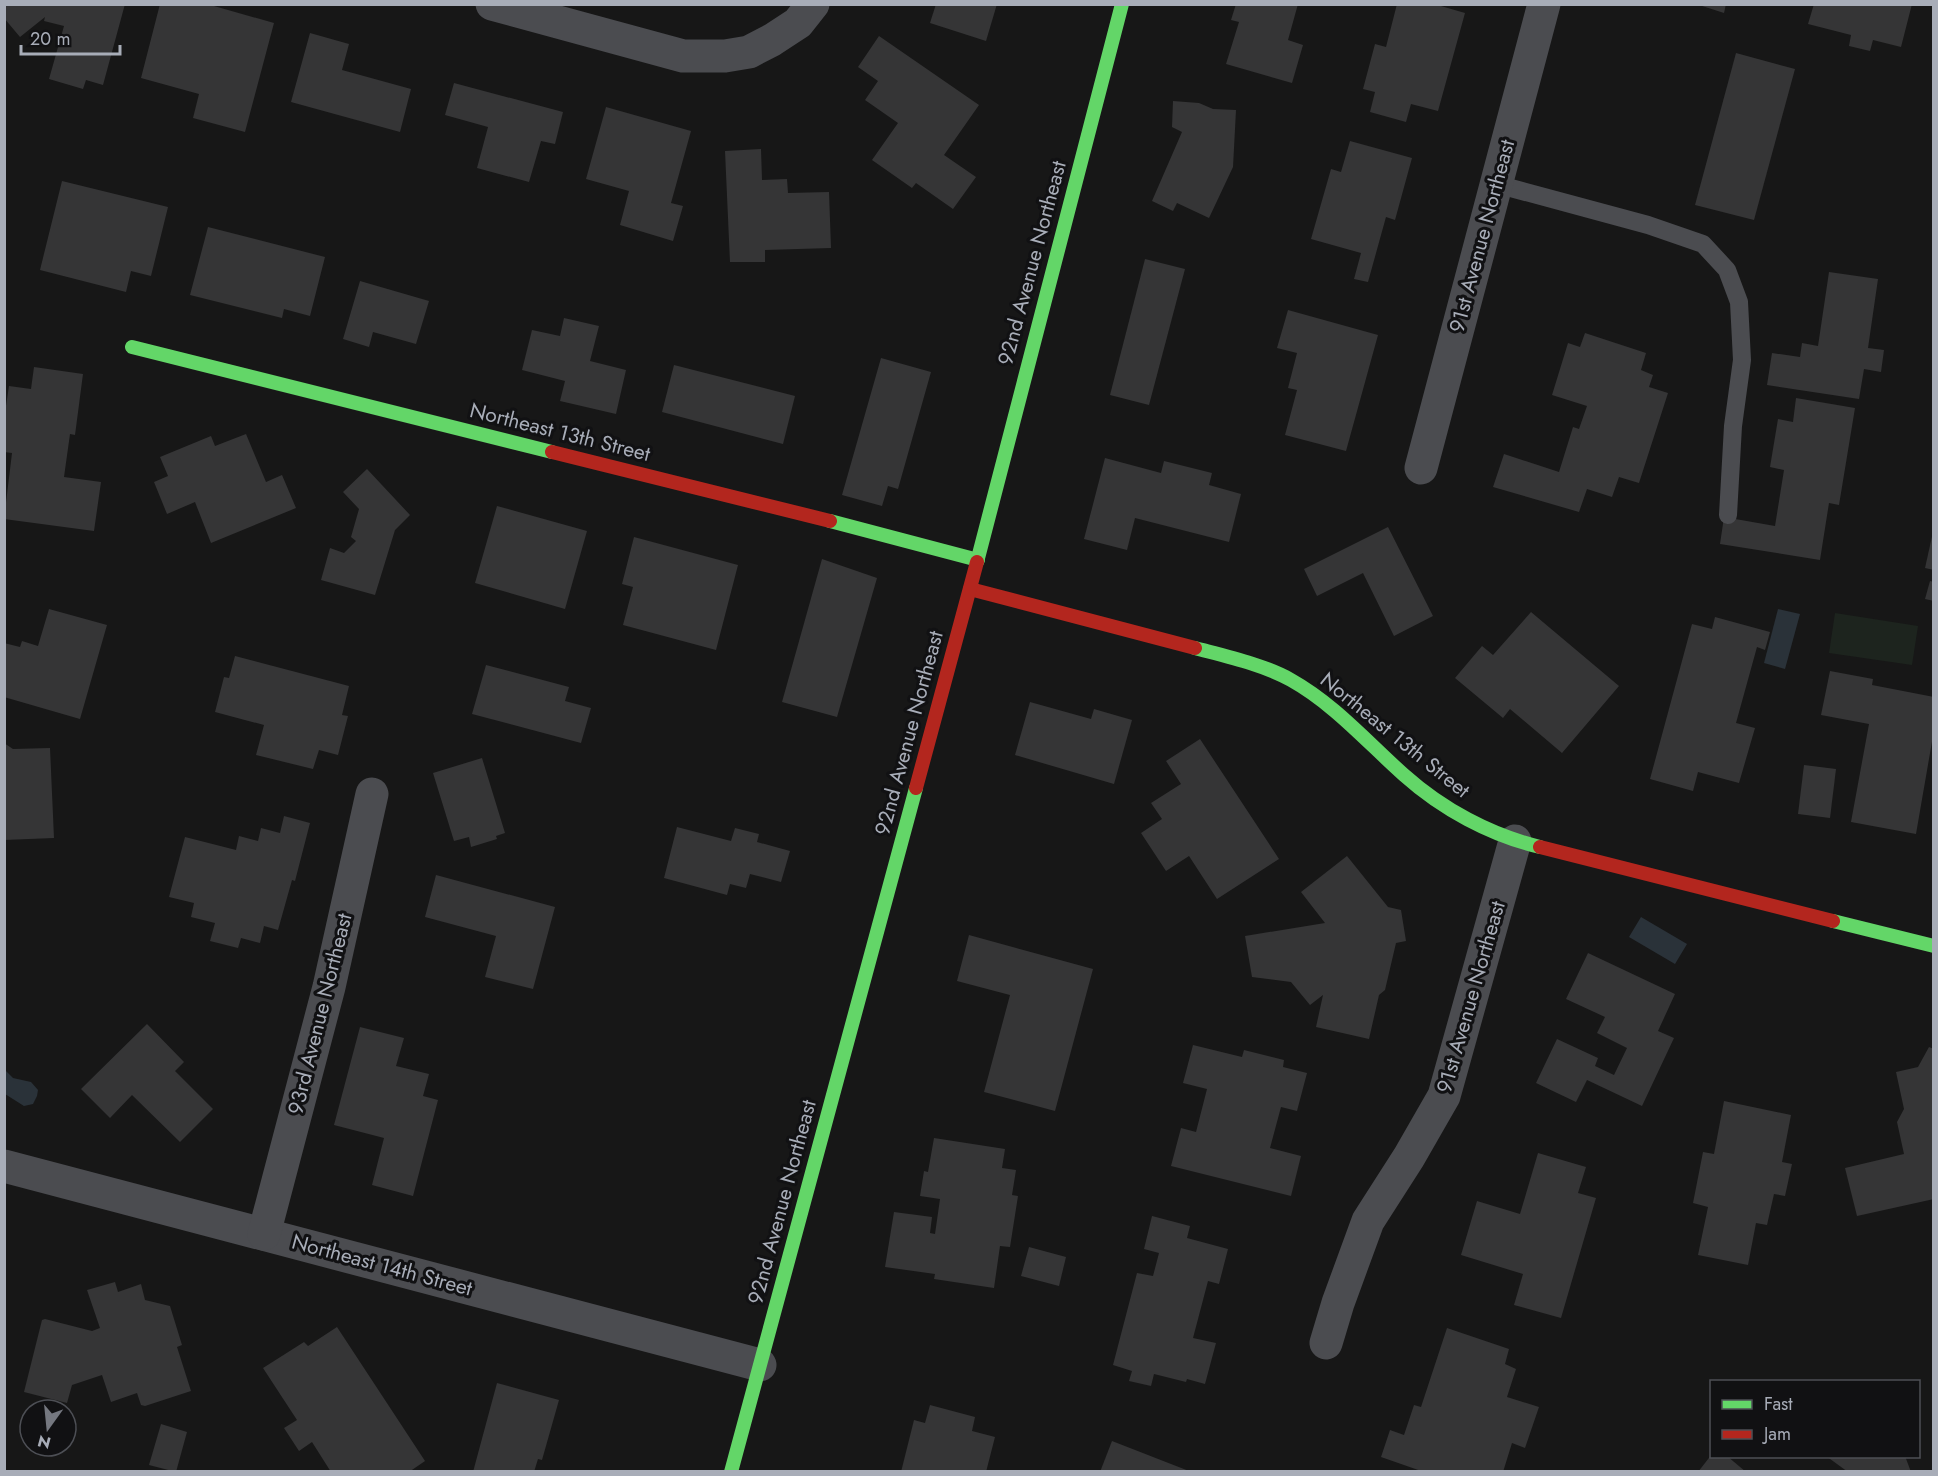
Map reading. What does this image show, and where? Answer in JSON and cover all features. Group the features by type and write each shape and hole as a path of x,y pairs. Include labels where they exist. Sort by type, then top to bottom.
{"street":[{"path":"492,4 683,56 725,56 748,52 798,23 813,4"},
{"name":"92nd Avenue Northeast","path":"731,1472 978,560 1122,4"},
{"name":"91st Avenue Northeast","path":"1420,468 1544,4"},
{"name":"Northeast 13th Street","path":"132,347 978,560"},
{"name":"Northeast 13th Street","path":"970,589 1240,660 1290,679 1330,706 1405,776 1450,810 1515,841 1934,946"},
{"name":"93rd Avenue Northeast","path":"264,1234 329,987 372,794"},
{"name":"91st Avenue Northeast","path":"1326,1343 1368,1221 1444,1096 1515,841"},
{"name":"Northeast 14th Street","path":"4,1166 760,1365"}],"lane":[{"path":"1496,184 1648,225 1703,244 1727,270 1739,302 1742,360 1733,426 1728,515"}],"shaded area":[{"path":"1778,609 1800,614 1785,669 1764,663"},
{"path":"1835,613 1918,626 1912,665 1829,653"},
{"path":"1641,917 1687,944 1675,964 1629,937"},
{"path":"5,1070 13,1078 31,1082 38,1090 33,1104 24,1106 5,1094"}],"building":[{"path":"4,4 125,4 103,85 86,80 83,89 49,79 64,26 44,21 45,17 20,37 4,18"},
{"path":"160,4 207,4 274,23 245,132 193,118 199,94 141,78"},
{"path":"936,4 997,4 986,41 930,23"},
{"path":"1236,4 1298,4 1288,40 1303,45 1292,83 1226,64 1239,22 1231,20"},
{"path":"1397,4 1434,4 1465,13 1438,111 1411,104 1406,122 1370,112 1375,92 1363,89 1375,44 1386,47"},
{"path":"1696,4 1726,4 1724,13"},
{"path":"1814,4 1912,4 1901,47 1873,40 1870,51 1849,46 1851,35 1808,24"},
{"path":"310,33 349,44 342,70 411,89 400,132 291,102"},
{"path":"879,36 979,105 944,155 976,177 953,209 916,183 912,188 872,160 898,123 865,100 878,81 858,67"},
{"path":"1736,53 1795,69 1754,220 1695,205"},
{"path":"454,83 563,112 555,144 541,141 529,182 477,168 488,127 445,115"},
{"path":"1173,101 1199,103 1213,109 1236,110 1233,167 1209,218 1177,203 1173,211 1152,201 1182,132 1172,127"},
{"path":"606,107 691,131 671,203 683,206 673,241 620,225 629,191 586,179"},
{"path":"1350,141 1412,158 1395,220 1386,217 1368,282 1354,279 1361,253 1311,239 1331,169 1341,172"},
{"path":"761,149 762,180 787,179 788,193 829,192 831,248 765,250 765,262 730,262 725,151"},
{"path":"62,181 168,207 151,276 131,271 126,292 40,270"},
{"path":"208,227 325,257 310,316 284,309 282,318 190,295"},
{"path":"1145,259 1185,269 1149,405 1110,395"},
{"path":"1829,272 1878,279 1868,348 1884,350 1881,372 1864,369 1859,399 1767,385 1772,353 1800,357 1802,343 1818,346"},
{"path":"360,281 429,301 416,344 373,332 369,347 343,339"},
{"path":"1288,310 1378,335 1346,451 1285,435 1297,390 1288,388 1297,353 1277,348"},
{"path":"564,318 599,326 590,361 626,370 616,414 560,401 565,381 522,370 532,330 560,336"},
{"path":"1585,333 1646,353 1641,370 1653,375 1649,387 1668,393 1639,483 1619,477 1612,497 1587,489 1579,512 1493,487 1504,454 1559,472 1573,427 1579,429 1587,406 1552,395 1568,343 1580,347"},
{"path":"881,358 931,372 898,489 888,486 882,506 842,495"},
{"path":"674,365 795,396 783,444 662,412"},
{"path":"34,367 83,374 75,435 70,434 64,477 101,482 94,531 4,519 12,453 4,452 4,419 9,386 31,389"},
{"path":"1796,398 1855,408 1839,505 1829,503 1820,560 1720,544 1724,517 1775,526 1784,470 1770,467 1778,419 1793,422"},
{"path":"246,434 266,482 282,475 296,508 211,543 195,502 167,514 154,482 168,476 160,457 211,436 215,446"},
{"path":"1105,458 1161,473 1164,461 1212,473 1209,485 1241,494 1229,542 1135,518 1127,550 1084,539"},
{"path":"367,469 410,515 395,530 375,595 321,580 330,548 344,553 356,541 351,537 359,509 343,492"},
{"path":"497,506 587,531 565,609 475,583"},
{"path":"1388,527 1433,616 1394,636 1363,573 1317,596 1304,569"},
{"path":"1934,532 1934,570 1925,568"},
{"path":"634,537 738,565 716,650 623,625 633,587 622,584"},
{"path":"822,559 877,578 837,717 782,702"},
{"path":"1930,581 1934,582 1934,601 1925,599"},
{"path":"49,609 107,625 80,719 4,697 4,643 20,647 22,641 38,646"},
{"path":"1531,612 1619,686 1562,753 1510,709 1503,718 1455,678 1482,646 1493,655"},
{"path":"1715,617 1770,632 1765,650 1757,647 1736,723 1755,728 1739,783 1698,772 1693,791 1650,779 1692,624 1712,629"},
{"path":"235,656 349,686 342,715 348,716 338,755 319,750 313,769 256,755 264,725 215,712 224,677 229,678"},
{"path":"486,665 569,687 565,701 591,708 581,743 472,714"},
{"path":"1830,671 1873,679 1872,685 1934,697 1934,730 1916,834 1851,822 1869,724 1821,715"},
{"path":"1030,702 1091,719 1094,709 1132,720 1114,784 1015,755"},
{"path":"1200,739 1279,859 1217,899 1189,856 1166,871 1141,833 1162,819 1151,803 1181,784 1166,761"},
{"path":"4,743 13,749 50,748 54,838 4,840"},
{"path":"482,758 505,833 496,836 497,839 471,847 469,837 454,841 433,773"},
{"path":"1804,765 1836,769 1830,818 1798,814"},
{"path":"284,816 310,823 295,881 292,880 278,930 264,926 260,943 241,938 238,948 210,941 215,923 191,917 194,903 169,897 185,837 236,850 239,836 258,841 261,828 280,833"},
{"path":"677,827 731,841 735,828 759,834 757,842 790,851 781,882 750,874 746,888 730,884 727,895 664,878"},
{"path":"1347,856 1388,907 1401,910 1406,941 1396,943 1385,990 1379,995 1369,1039 1316,1027 1323,995 1310,1005 1291,982 1252,977 1245,936 1325,923 1301,892"},
{"path":"436,875 555,907 533,989 485,977 496,936 425,917"},
{"path":"969,935 1093,969 1055,1111 984,1092 1010,995 957,981"},
{"path":"1588,953 1675,994 1658,1031 1674,1038 1642,1106 1587,1080 1576,1102 1536,1083 1557,1039 1598,1058 1595,1066 1614,1075 1627,1048 1597,1033 1605,1017 1566,999"},
{"path":"147,1024 184,1062 175,1071 213,1109 180,1142 132,1095 110,1118 81,1089"},
{"path":"360,1027 404,1038 396,1066 429,1074 423,1096 438,1100 413,1196 372,1185 384,1138 334,1125"},
{"path":"1193,1045 1242,1057 1244,1050 1284,1060 1283,1067 1307,1073 1297,1111 1281,1107 1270,1148 1301,1156 1291,1196 1171,1166 1181,1128 1196,1132 1207,1089 1183,1083"},
{"path":"1929,1047 1934,1049 1934,1199 1857,1216 1845,1168 1904,1154 1897,1122 1904,1109 1896,1072 1918,1067"},
{"path":"1724,1101 1791,1115 1782,1162 1792,1164 1785,1196 1774,1194 1767,1225 1756,1223 1748,1265 1698,1255 1708,1207 1693,1203 1703,1152 1714,1154"},
{"path":"934,1138 1005,1149 1002,1168 1016,1170 1012,1195 1018,1196 1010,1247 1000,1246 994,1288 934,1279 935,1274 885,1267 894,1212 932,1217 930,1233 935,1234 940,1199 920,1196 924,1171 928,1172"},
{"path":"1538,1153 1586,1167 1578,1193 1596,1198 1561,1318 1514,1305 1523,1274 1461,1255 1477,1201 1520,1214"},
{"path":"1152,1216 1190,1226 1187,1238 1228,1249 1219,1284 1208,1281 1193,1338 1216,1343 1205,1384 1154,1374 1151,1386 1129,1381 1132,1371 1113,1365 1137,1273 1153,1276 1159,1253 1144,1249"},
{"path":"1029,1247 1066,1257 1059,1286 1021,1276"},
{"path":"115,1282 118,1292 141,1284 145,1300 170,1306 182,1345 177,1347 191,1391 145,1406 141,1405 137,1393 111,1402 102,1375 72,1385 68,1398 47,1398 24,1392 42,1320 92,1331 100,1328 87,1290"},
{"path":"337,1327 425,1461 409,1472 331,1472 312,1442 299,1451 284,1428 297,1420 263,1368 304,1342 308,1346"},
{"path":"1447,1328 1509,1349 1505,1364 1516,1369 1507,1397 1539,1407 1525,1448 1512,1443 1503,1472 1424,1472 1381,1457 1390,1430 1404,1435 1414,1405 1421,1407"},
{"path":"497,1383 559,1400 542,1460 538,1459 534,1472 473,1472"},
{"path":"930,1405 975,1417 972,1431 995,1437 986,1472 901,1472 914,1420 925,1423"},
{"path":"161,1424 187,1432 176,1472 149,1465"},
{"path":"1112,1441 1189,1471 1189,1472 1100,1472"},
{"path":"1710,1457 1729,1458 1746,1472 1698,1472"},
{"path":"1829,1458 1906,1458 1911,1472 1848,1472"}],"traffic: fast":[{"path":"977,562 1122,4"},
{"path":"132,347 552,452"},
{"path":"830,521 978,560"},
{"path":"1195,648 1257,665 1291,680 1322,700 1404,775 1434,799 1485,828 1540,847"},
{"path":"731,1472 916,788"},
{"path":"1833,921 1934,946"}],"traffic: jam":[{"path":"552,452 830,521"},
{"path":"916,788 977,562"},
{"path":"970,589 1195,648"},
{"path":"1540,847 1833,921"}]}
